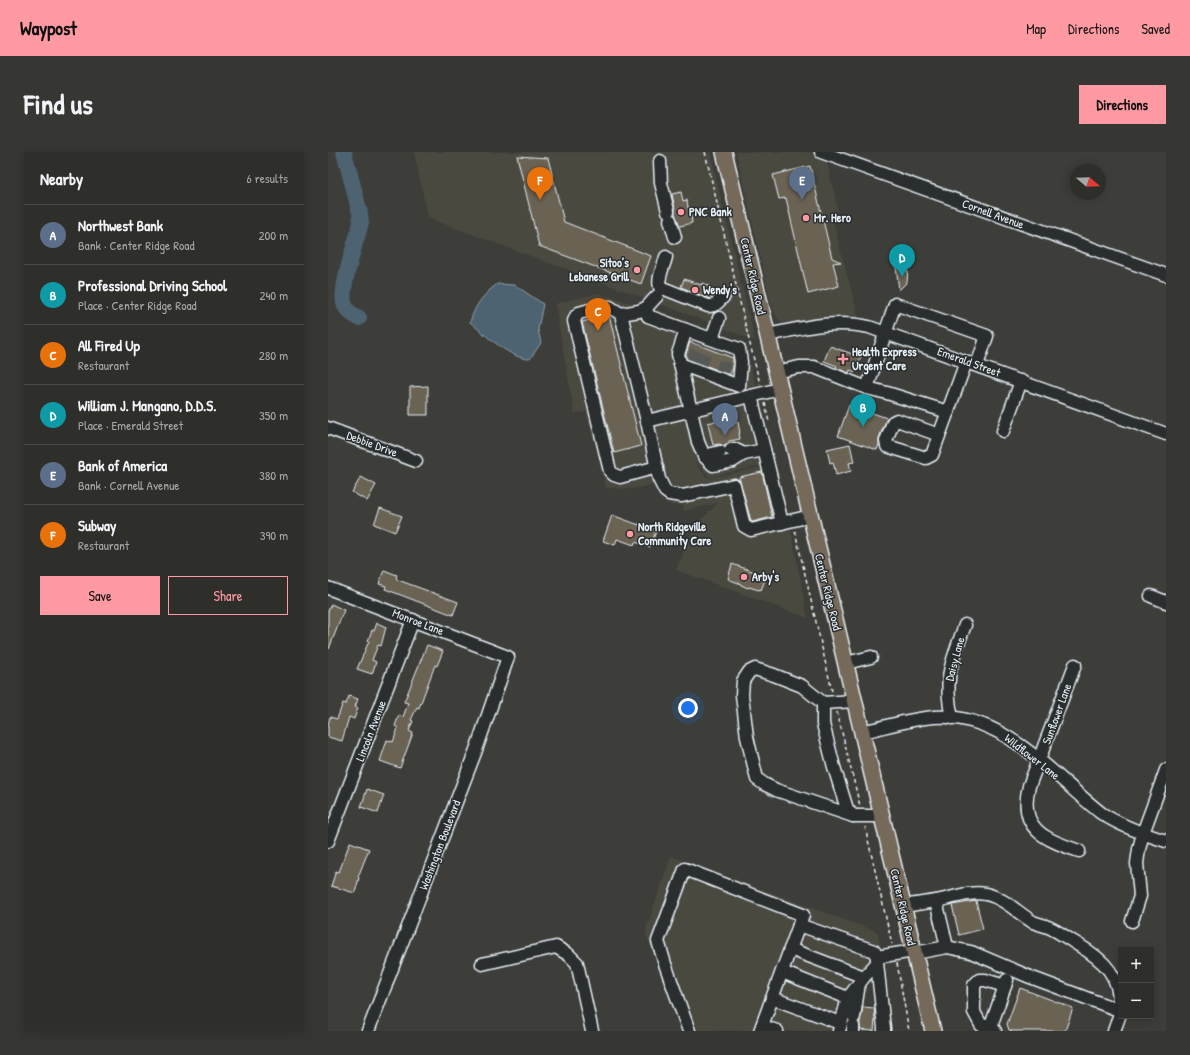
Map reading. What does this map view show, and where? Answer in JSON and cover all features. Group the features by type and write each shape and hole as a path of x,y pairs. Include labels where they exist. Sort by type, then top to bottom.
{"main road":[{"name":"Center Ridge Road","path":"724,152 933,1031"}],"street":[{"name":"Cornell Avenue","path":"821,152 1166,275"},
{"path":"660,161 661,183 675,237"},
{"path":"666,257 660,278 660,287 712,306 724,296"},
{"path":"657,296 646,308 639,311 622,314 610,307 600,307 579,313 574,321 610,471 614,475 620,477 657,467"},
{"path":"867,388 895,304 987,336 948,412 939,435"},
{"path":"646,308 648,316 686,330 729,351 739,349 741,362 739,386"},
{"path":"622,314 657,467 662,486 665,491 669,494 682,496 734,485 744,526 751,530 811,516"},
{"path":"706,341 719,318"},
{"name":"Emerald Street","path":"768,336 817,325 838,323 859,324 972,363 1166,434"},
{"path":"686,330 678,354 693,366 720,376 739,386 752,396 764,450 787,522"},
{"path":"693,366 691,410 698,442 704,456 713,465 733,462 744,454 764,450"},
{"path":"776,372 814,367 867,388 948,412"},
{"path":"1003,431 1021,381"},
{"path":"647,421 780,389"},
{"name":"Debbie Drive","path":"328,428 416,461"},
{"path":"704,456 734,449 744,454"},
{"name":"Monroe Lane","path":"328,588 508,657"},
{"path":"1151,596 1166,602"},
{"name":"Lincoln Avenue","path":"328,841 413,620"},
{"name":"Daisy Lane","path":"952,718 947,689 948,675 965,625"},
{"name":"Washington Boulevard","path":"368,1031 476,750 508,657"},
{"path":"846,663 871,657"},
{"name":"Sunflower Lane","path":"1074,665 1029,786 1026,796 1026,806 1028,816 1034,827 1043,836 1079,851"},
{"path":"854,701 829,703 802,686 768,673 754,670 748,672 743,681 742,695 747,737 757,779 776,790 858,816 882,816"},
{"path":"829,703 823,724 834,768 846,809 858,816"},
{"name":"Wildflower Lane","path":"862,732 912,720 934,717 977,722 997,730 1016,742 1101,813 1115,821 1166,841"},
{"path":"1132,921 1140,896 1137,863 1139,849 1143,833 1166,770"},
{"path":"689,1031 658,941 685,869 803,915 761,1028 777,1031"},
{"path":"903,906 976,893 988,894 1036,923 1047,926 1059,932 1096,956 1111,973 1118,990"},
{"path":"936,901 947,947"},
{"path":"799,925 874,951 877,960 884,1031"},
{"path":"482,964 556,947 569,955 577,963 592,1031"},
{"path":"772,998 839,1027 848,998 877,960 895,954 947,947 971,952 1118,1011"},
{"path":"790,949 861,979"},
{"path":"1005,986 985,980 979,980 974,984 974,1012 982,1025 994,1029 993,1020 1005,986 1011,969"},
{"path":"782,972 848,998"},
{"path":"853,1025 861,979"},
{"path":"1114,1031 1118,1019"}],"path":[{"path":"704,152 752,396 770,424"},
{"path":"787,522 829,703 895,954 908,1018 909,1031"}],"shaded area":[{"path":"414,152 710,152 755,341 703,320 428,218"},
{"path":"736,152 810,152 826,158 838,210 835,217 832,218 859,319 824,319 791,324 781,322 775,315"},
{"path":"598,293 668,314 744,344 756,387 684,404 698,467 708,478 773,465 793,540 808,618 676,570 694,526 718,503 684,511 682,504 672,506 652,485 633,489 606,488 586,412 574,413 555,304"},
{"path":"757,403 771,463 709,477 698,463 689,418"},
{"path":"671,856 878,932 883,963 864,981 843,1031 682,1031 645,932"}],"water":[{"path":"497,284 515,285 543,304 538,329 541,343 530,359 523,358 507,351 470,322 474,310 480,301"}],"building":[{"path":"517,156 548,158 564,222 651,256 641,284 539,246"},
{"path":"810,166 832,258 841,262 833,263 839,286 808,294 786,198 779,199 773,175"},
{"path":"681,192 683,201 687,200 688,208 690,207 692,223 680,226 675,214 672,194"},
{"path":"896,267 908,271 907,282 899,290"},
{"path":"684,279 709,286 708,287 715,290 712,297 710,299 681,287"},
{"path":"609,315 641,446 614,453 582,322"},
{"path":"690,342 733,358 733,368 730,375 687,358 686,354"},
{"name":"Health Express Urgent Care","path":"830,346 861,357 855,372 850,370 849,373 824,361"},
{"path":"428,386 428,415 410,415 410,387"},
{"path":"849,405 887,418 879,438 877,450 838,436"},
{"path":"735,417 736,423 738,422 740,439 729,441 729,443 725,446 719,444 713,445 708,423"},
{"path":"850,444 854,462 849,463 851,471 836,475 833,462 830,463 827,449"},
{"path":"762,472 772,517 752,522 739,477"},
{"path":"361,477 376,485 367,501 352,492"},
{"path":"380,508 402,516 395,532 374,524"},
{"name":"North Ridgeville Community Care","path":"612,515 639,525 639,523 657,529 650,547 635,542 634,545 617,539 615,545 603,541"},
{"name":"Arby's","path":"732,564 755,572 754,575 764,578 765,580 761,590 748,588 728,579"},
{"path":"384,570 397,575 396,578 398,580 458,602 453,615 385,589 386,586 379,584"},
{"path":"331,604 344,610 329,649 328,611"},
{"path":"377,623 386,627 381,646 378,645 372,660 376,662 372,674 357,669 372,630 374,631"},
{"path":"427,645 443,651 437,666 435,665 419,708 417,707 411,720 413,721 409,731 413,733 400,768 380,761 387,740 393,742 398,728 395,726 399,715 403,717 408,703 404,702"},
{"path":"349,696 358,699 355,707 358,708 354,719 349,717 342,741 328,737 330,717 337,719 343,703 346,704"},
{"path":"367,789 384,795 378,813 361,807"},
{"path":"350,842 369,849 358,877 355,893 331,886 336,871 339,872"},
{"path":"976,901 983,929 959,935 952,905"},
{"path":"1020,988 1073,1008 1065,1031 1009,1030 1007,1024"},
{"path":"863,1007 874,1008 874,1031 860,1030"}],"waterway":[{"path":"344,152 361,222 346,278 344,299 345,306 348,310 359,318"}],"tunnel":[{"path":"692,362 699,345"},
{"path":"701,365 707,349"},
{"path":"721,373 727,356"}],"place":[{"name":"Subway","path":"540,200"},
{"name":"Bank of America","path":"802,200"},
{"name":"PNC Bank","path":"681,212"},
{"name":"Mr. Hero","path":"806,218"},
{"name":"Sitoo’s Lebanese Grill","path":"637,270"},
{"name":"William J. Mangano, D.D.S.","path":"902,277"},
{"name":"Wendy's","path":"695,290"},
{"name":"All Fired Up","path":"598,331"},
{"name":"Health Express Urgent Care","path":"843,359"},
{"name":"Professional Driving School","path":"863,427"},
{"name":"Northwest Bank","path":"725,436"},
{"name":"North Ridgeville Community Care","path":"630,534"},
{"name":"Arby's","path":"744,577"}]}
